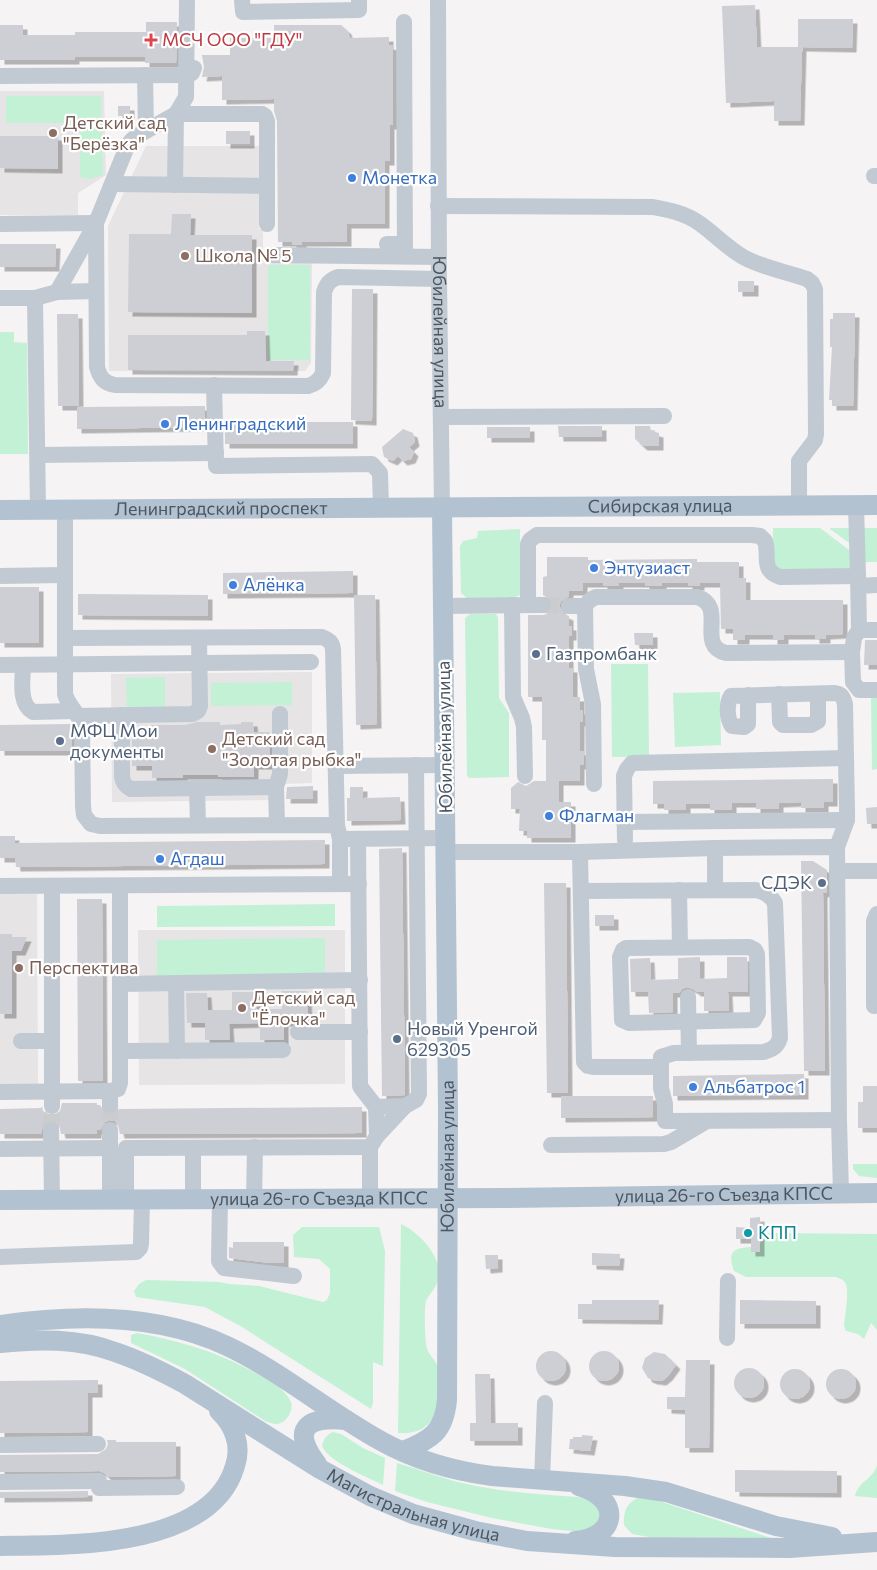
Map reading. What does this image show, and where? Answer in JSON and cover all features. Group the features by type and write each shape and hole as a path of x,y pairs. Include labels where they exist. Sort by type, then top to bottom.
{"main road":[{"name":"Сибирская улица","path":"442,508 877,505"},
{"name":"Ленинградский проспект","path":"0,510 442,508"},
{"name":"Юбилейная улица","path":"403,1451 434,1436 442,1424 446,1408 448,1198 446,765 442,508"},
{"name":"улица 26-го Съезда КПСС","path":"0,1200 448,1198 877,1193"},
{"name":"Магистральная улица","path":"0,1325 94,1319 147,1322 183,1330 226,1346 251,1358 380,1441 429,1462 474,1474 542,1481 625,1486 666,1492 776,1526 869,1542"},
{"name":"Магистральная улица","path":"0,1343 43,1340 90,1345 114,1351 163,1372 185,1384 320,1469 370,1496 421,1516 475,1531 527,1541 615,1547 789,1548 869,1542"},
{"path":"0,1546 107,1542 161,1529 197,1514 214,1502 224,1490 233,1475 237,1460 234,1432 228,1420 209,1400"},
{"path":"320,1469 304,1445 304,1432 308,1426 317,1420 329,1418 346,1420"},
{"path":"549,1543 590,1539 598,1534 608,1522 609,1509 601,1496 584,1488 562,1482"}],"street":[{"path":"175,185 176,114 186,96 187,0"},
{"path":"0,76 187,75 192,73 194,69 195,0"},
{"path":"242,0 242,12 359,10 359,0"},
{"name":"Юбилейная улица","path":"438,0 438,206 442,508"},
{"path":"404,22 405,250"},
{"path":"145,75 146,132"},
{"path":"186,96 200,114"},
{"path":"57,292 96,223 126,149 132,141 176,114 262,114 265,116 267,122 267,224"},
{"path":"112,184 267,186"},
{"path":"438,206 653,207 670,210 684,214 699,222 734,251 746,258 807,279 812,283 815,289 816,434 815,440 799,461 799,506"},
{"path":"0,224 96,223"},
{"path":"96,223 97,367 100,376 107,384 308,386 315,384 323,373 324,292 327,284 338,277 439,279"},
{"path":"387,244 439,257"},
{"path":"272,255 405,250"},
{"path":"0,298 35,298 57,292 96,292"},
{"path":"35,298 38,510"},
{"path":"214,385 216,466 372,464 380,472 381,508"},
{"path":"441,416 664,416"},
{"path":"38,455 216,453"},
{"path":"856,505 859,630 854,638 852,652 853,682 859,690 877,690"},
{"path":"65,510 65,694 66,701 82,725 82,806 84,815 91,824 100,826 276,825 338,832 358,839 417,838 446,845 580,852 837,847"},
{"path":"524,776 524,727 513,697 528,605 528,544 536,535 760,536 765,541 767,566 773,574 780,577 858,581 877,585"},
{"path":"0,576 64,575"},
{"path":"594,784 594,704 586,669 577,606 596,597 697,597 704,599 709,604 712,641 715,648 720,652 726,654 852,652"},
{"path":"443,606 528,605"},
{"path":"859,630 877,630"},
{"path":"65,638 322,637 328,639 332,643 333,649 340,884"},
{"path":"23,665 24,702 29,710 33,712 122,715 196,713 200,706 199,638"},
{"path":"0,665 310,662"},
{"path":"748,695 834,693 840,694 844,698 847,820 837,847 841,1193"},
{"path":"779,694 780,722 783,725 812,725 818,721 819,717 818,694"},
{"path":"276,825 276,787 280,774 280,714"},
{"path":"122,715 122,777 123,783 131,789 276,787"},
{"path":"625,840 624,776 632,763 846,758"},
{"path":"126,1200 126,1148 255,1147 373,1141 405,1106 416,1100 419,1094 416,765"},
{"path":"336,766 446,765"},
{"path":"198,788 198,825"},
{"path":"624,822 847,820"},
{"path":"358,839 360,1086 376,1106 370,1198"},
{"path":"714,848 715,890"},
{"path":"580,852 584,1062 588,1066 639,1067 661,1062 674,1053 764,1052 778,1045 780,1038 775,903 771,896 756,890 581,891"},
{"path":"837,871 877,871"},
{"path":"0,886 359,884"},
{"path":"52,886 52,1099"},
{"path":"0,1092 52,1099 110,1098 120,1086 120,886"},
{"path":"679,890 680,947"},
{"path":"874,1006 874,919 877,914"},
{"path":"749,946 755,950 758,1013 754,1020 629,1023 622,1020 620,957 623,950 626,948 680,947 749,946"},
{"path":"120,984 360,980"},
{"path":"176,983 177,1051"},
{"path":"688,997 689,1053"},
{"path":"298,1032 360,1032"},
{"path":"21,1041 52,1041"},
{"path":"120,1051 283,1050"},
{"path":"661,1062 661,1088 665,1104 664,1144"},
{"path":"376,1106 405,1106"},
{"path":"551,1145 664,1144 671,1142 707,1120"},
{"path":"665,1121 839,1120"},
{"path":"52,1130 52,1200"},
{"path":"0,1256 130,1253 136,1252 140,1248 142,1244 110,1148 110,1130"},
{"path":"254,1199 255,1147"},
{"path":"0,1149 110,1148"},
{"path":"193,1148 193,1199"},
{"path":"220,1199 220,1261 224,1268 294,1276"},
{"path":"727,1338 728,1280"},
{"path":"542,1481 545,1403"},
{"path":"0,1445 98,1444"},
{"path":"0,1482 176,1487"}],"shaded area":[{"name":"Детский сад \"Берёзка\"","path":"0,91 104,91 106,175 78,193 78,215 0,215"},
{"name":"Школа № 5","path":"146,146 261,146 259,229 263,230 263,263 312,263 311,363 305,371 109,371 108,226"},
{"name":"Детский сад \"Золотая рыбка\"","path":"312,672 312,783 283,784 283,800 112,802 111,674"},
{"name":"Перспектива","path":"0,894 37,894 38,1086 0,1086"},
{"name":"Детский сад \"Ёлочка\"","path":"138,930 345,930 345,1084 139,1085"}],"green space":[{"path":"6,96 101,96 103,175 90,179 80,177 80,123 6,123"},
{"path":"268,265 310,265 310,360 268,360"},
{"path":"0,332 14,332 14,342 27,343 28,454 0,454"},
{"path":"773,528 820,528 853,553 854,569 781,571 773,565"},
{"path":"852,528 852,545 830,529"},
{"path":"863,528 877,528 877,562 864,562"},
{"path":"520,529 520,595 514,598 468,599 461,593 460,546 463,541 477,538 478,531"},
{"path":"470,614 496,614 498,618 499,698 509,713 509,777 469,778 467,775 465,618"},
{"path":"611,664 648,664 649,757 612,757"},
{"path":"165,677 165,710 127,711 126,678"},
{"path":"292,682 292,705 211,706 211,683"},
{"path":"720,692 721,745 675,747 673,693"},
{"path":"871,698 877,698 877,769 872,770"},
{"path":"335,904 335,926 157,927 157,906"},
{"path":"325,938 325,975 157,976 157,940"},
{"path":"853,1164 877,1164 877,1178 859,1176 853,1169"},
{"path":"401,1224 415,1233 429,1247 438,1264 439,1273 436,1286 426,1301 425,1321 426,1347 440,1371 439,1398 434,1416 430,1422 425,1427 409,1433 398,1433"},
{"path":"302,1227 379,1227 385,1251 383,1366 373,1362 373,1403 371,1409 242,1327 205,1307 136,1297 134,1291 139,1284 146,1280 219,1282 259,1286 323,1302 327,1300 330,1293 330,1269 319,1259 294,1257 293,1235"},
{"path":"765,1233 877,1234 877,1330 871,1323 864,1339 858,1334 846,1331 844,1326 847,1288 842,1280 836,1277 746,1277 734,1271 731,1257 735,1250 757,1246 762,1241"},
{"path":"137,1333 179,1342 206,1351 267,1379 279,1387 290,1400 292,1406 288,1416 280,1423 275,1424 265,1421 185,1369 131,1343 131,1335"},
{"path":"333,1432 341,1434 363,1448 385,1458 383,1485 340,1463 326,1452 322,1446 327,1436"},
{"path":"397,1463 446,1479 494,1489 591,1498 601,1507 600,1523 580,1532 552,1529 492,1518 427,1502 395,1491"},
{"path":"877,1465 877,1498 855,1496 860,1487 875,1470"},
{"path":"638,1498 656,1500 771,1538 649,1537 632,1534 624,1525 624,1516 628,1506"}],"building":[{"path":"755,5 757,47 798,47 798,19 853,19 852,48 802,47 800,121 774,121 774,101 726,103 722,6"},
{"path":"146,22 177,22 176,63 145,63 145,57 75,57 75,60 0,60 0,25 23,25 23,35 75,35 75,32 146,32"},
{"path":"274,25 341,25 347,30 350,38 389,37 389,45 393,46 393,125 390,125 390,161 385,161 385,224 347,224 347,242 302,242 302,245 292,245 292,242 278,242 277,121 274,111 274,99 222,100 222,76 202,77 204,67 202,55 230,55 230,38 274,38"},
{"path":"118,106 130,106 130,116 118,116"},
{"path":"226,131 250,131 250,144 226,144"},
{"path":"0,136 58,136 58,169 0,168"},
{"path":"172,214 191,214 190,235 252,235 252,313 128,312 129,234 171,234"},
{"path":"0,244 56,244 55,267 0,267"},
{"path":"738,281 754,281 754,292 738,292"},
{"path":"352,289 373,289 372,421 351,420"},
{"path":"833,313 855,313 853,406 832,406 832,400 829,400 832,347 830,347 830,319 833,319"},
{"path":"57,314 78,314 79,406 58,406"},
{"path":"247,331 265,331 266,361 294,361 293,371 128,370 128,335 247,335"},
{"path":"205,406 205,427 77,429 77,407"},
{"path":"225,422 353,422 353,444 225,444"},
{"path":"558,426 602,426 602,437 559,437"},
{"path":"635,426 650,426 651,431 659,433 659,446 643,446 635,439"},
{"path":"487,427 530,427 530,438 487,438"},
{"path":"403,429 413,433 415,442 409,447 414,452 411,459 403,461 398,456 393,461 384,457 382,447"},
{"path":"547,557 588,557 588,560 697,559 697,562 739,562 739,578 746,578 746,600 843,600 843,634 826,635 826,639 815,639 815,635 784,635 784,640 773,640 773,635 745,635 745,640 733,640 733,629 721,629 720,583 700,583 700,586 688,586 688,583 662,583 662,586 645,586 645,583 619,583 619,586 603,586 603,583 583,583 583,591 569,591 569,596 561,601 559,606 564,614 569,616 569,626 572,626 572,636 569,636 569,668 573,668 573,697 580,697 580,710 583,710 583,722 580,722 580,751 584,751 584,765 580,765 580,781 559,781 559,802 571,802 571,838 527,838 527,831 519,831 520,809 511,809 511,788 518,782 526,786 534,781 546,781 546,740 542,740 542,697 528,697 528,615 544,615 552,609 553,604 551,600 543,595 543,577 547,576"},
{"path":"353,571 353,593 223,594 223,573"},
{"path":"0,587 39,587 39,643 0,643"},
{"path":"78,594 208,595 208,616 78,615"},
{"path":"354,595 375,595 377,724 356,725"},
{"path":"634,633 653,633 653,645 635,645"},
{"path":"865,640 877,640 877,665 864,665"},
{"path":"197,722 220,722 220,725 253,722 254,732 270,732 270,765 254,765 254,777 183,775 183,778 152,778 152,766 132,766 132,733 151,733 151,725 185,725"},
{"path":"71,724 72,751 0,751 0,725"},
{"path":"833,779 833,802 824,802 824,808 801,808 801,802 779,803 779,809 756,809 756,803 732,803 732,810 710,810 710,804 686,804 686,810 664,810 664,804 653,804 653,781"},
{"path":"313,786 313,799 286,799 287,787"},
{"path":"350,787 363,787 363,798 400,797 401,820 347,821 347,798 350,798"},
{"path":"877,807 877,824 867,824 866,808"},
{"path":"0,836 15,836 15,843 325,840 325,864 16,867 15,858 0,858"},
{"path":"402,848 405,1095 382,1096 379,849"},
{"path":"801,861 813,861 827,870 827,892 823,893 825,1071 804,1071"},
{"path":"544,883 566,883 568,1093 547,1093"},
{"path":"77,899 102,899 103,1081 78,1081"},
{"path":"595,915 614,915 614,926 595,926"},
{"path":"0,934 12,934 12,937 27,937 21,951 12,951 12,1014 0,1014"},
{"path":"700,957 700,979 727,978 727,957 747,957 748,992 728,992 729,1011 704,1011 704,992 697,992 687,987 679,993 673,993 673,1012 649,1013 648,992 631,992 630,959 650,958 651,980 678,979 678,958"},
{"path":"281,991 307,991 308,1021 284,1022 284,1040 260,1040 260,1023 229,1024 230,1040 205,1040 205,1023 187,1023 186,993 207,993 208,1010 232,1010 232,992 257,992 257,1009 282,1009"},
{"path":"804,1074 804,1095 673,1096 673,1076"},
{"path":"863,1086 877,1086 877,1128 858,1128 858,1102 863,1102"},
{"path":"561,1096 653,1096 653,1117 561,1118"},
{"path":"62,1103 97,1103 105,1113 110,1115 119,1109 362,1107 362,1133 120,1134 118,1125 115,1121 110,1120 105,1122 100,1130 97,1130 97,1134 61,1134 59,1124 51,1120 46,1121 43,1125 41,1134 0,1134 0,1109 41,1108 42,1106 43,1111 52,1116 60,1111"},
{"path":"760,1217 760,1252 751,1252 751,1239 736,1239 736,1227 750,1228 750,1218"},
{"path":"233,1242 284,1242 284,1263 229,1258 229,1247 233,1248"},
{"path":"592,1253 620,1254 619,1266 592,1265"},
{"path":"485,1255 498,1255 498,1268 486,1269"},
{"path":"592,1300 659,1300 658,1320 578,1319 578,1304 592,1304"},
{"path":"740,1300 816,1301 816,1324 740,1324"},
{"path":"551,1351 557,1352 565,1360 565,1372 557,1380 551,1381 545,1380 537,1372 536,1366 537,1360 545,1352"},
{"path":"604,1351 610,1352 618,1360 618,1372 610,1380 604,1381 598,1380 590,1372 589,1366 590,1360 598,1352"},
{"path":"654,1352 665,1354 676,1365 662,1381 648,1378 642,1368 645,1358"},
{"path":"686,1360 710,1360 709,1448 685,1448 685,1410 667,1409 667,1397 685,1397"},
{"path":"749,1368 755,1369 763,1377 763,1389 755,1397 749,1398 743,1397 735,1389 734,1383 735,1377 743,1369"},
{"path":"795,1369 801,1370 809,1378 809,1390 801,1398 795,1399 789,1398 781,1390 780,1384 781,1378 789,1370"},
{"path":"841,1369 847,1370 855,1378 855,1390 847,1398 841,1399 835,1398 827,1390 826,1384 827,1378 835,1370"},
{"path":"475,1374 490,1374 491,1423 518,1423 518,1441 470,1441 470,1423 476,1423"},
{"path":"98,1380 98,1393 88,1393 88,1432 0,1433 0,1381"},
{"path":"582,1435 593,1436 590,1451 569,1449 570,1439 582,1437"},
{"path":"107,1440 116,1440 116,1442 176,1442 176,1476 108,1477 99,1471 0,1472 0,1455 98,1454 106,1449"},
{"path":"735,1470 837,1471 837,1493 735,1492"},
{"path":"88,1491 88,1497 0,1498 0,1492"}],"tunnel":[{"path":"543,605 569,606"},
{"path":"110,1105 110,1130"},
{"path":"51,1130 52,1106"}],"place":[{"name":"МСЧ ООО \"ГДУ\"","path":"151,40"},
{"name":"Детский сад \"Берёзка\"","path":"53,133"},
{"name":"Монетка","path":"352,178"},
{"name":"Школа № 5","path":"185,256"},
{"name":"Ленинградский","path":"165,424"},
{"name":"Энтузиаст","path":"594,568"},
{"name":"Алёнка","path":"233,585"},
{"name":"Газпромбанк","path":"536,654"},
{"name":"МФЦ Мои документы","path":"60,741"},
{"name":"Детский сад \"Золотая рыбка\"","path":"212,749"},
{"name":"Флагман","path":"549,816"},
{"name":"Агдаш","path":"160,859"},
{"name":"СДЭК","path":"822,883"},
{"name":"Перспектива","path":"19,968"},
{"name":"Детский сад \"Ёлочка\"","path":"242,1008"},
{"name":"Новый Уренгой 629305","path":"397,1039"},
{"name":"Альбатрос 1","path":"693,1087"},
{"name":"КПП","path":"748,1233"}]}
